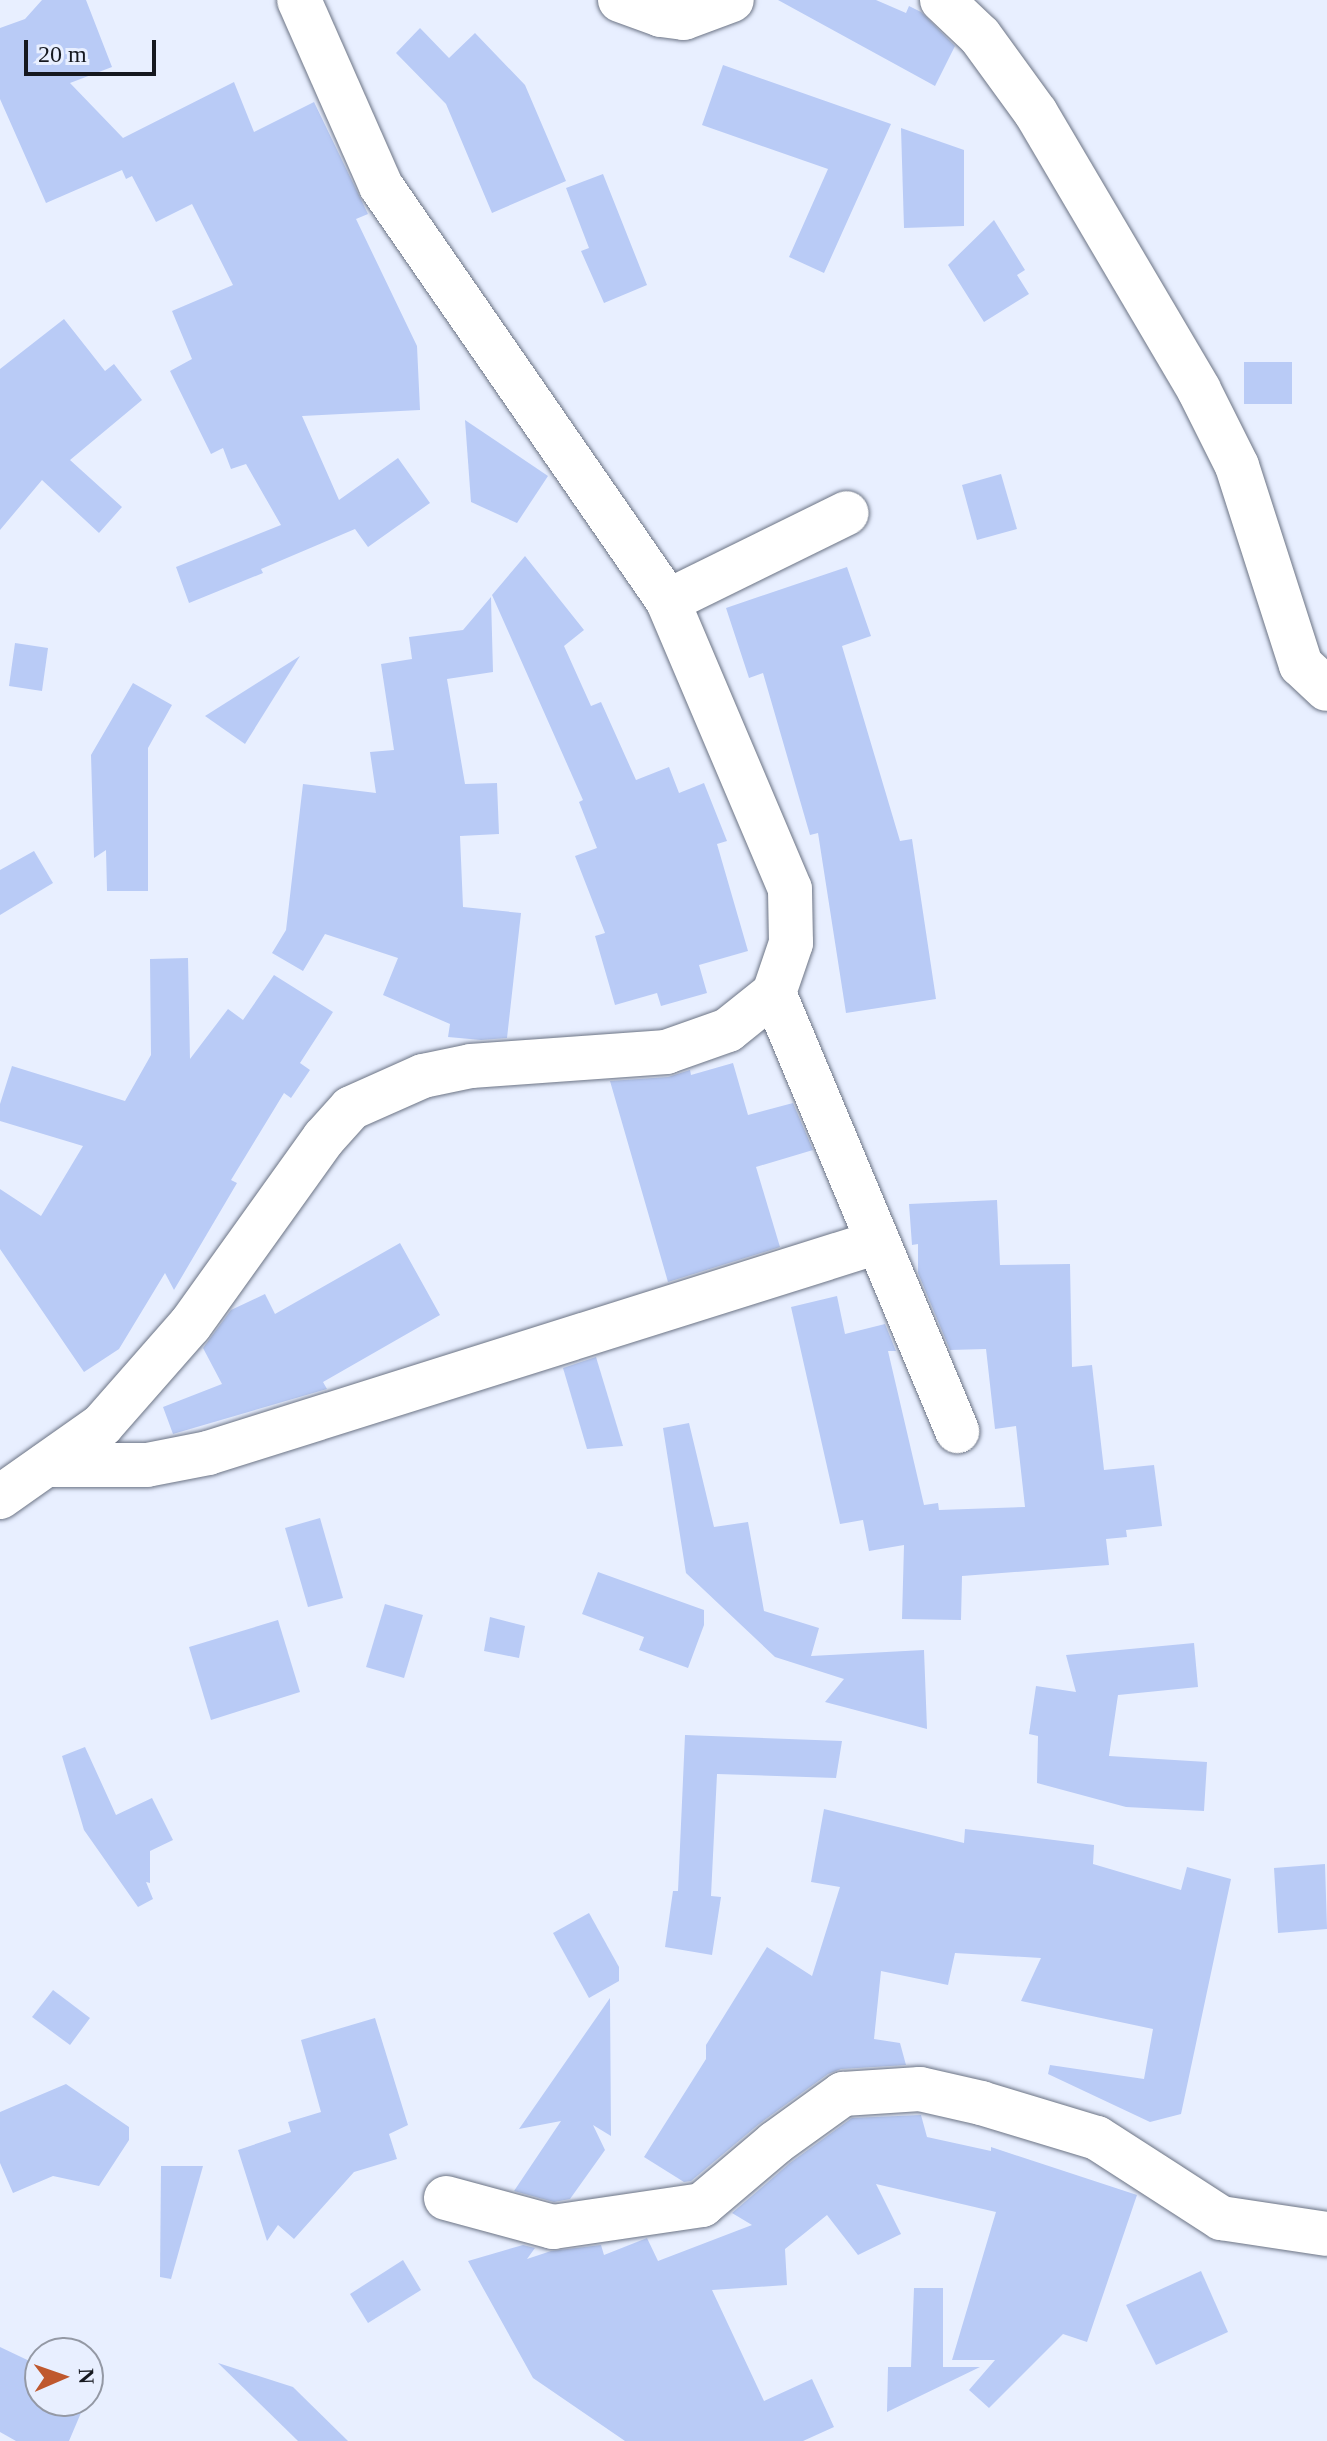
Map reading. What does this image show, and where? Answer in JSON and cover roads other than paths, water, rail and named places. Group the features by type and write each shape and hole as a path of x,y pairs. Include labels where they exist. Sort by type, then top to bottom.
{"street":[{"path":"0,1497 102,1425 190,1325 324,1138 351,1108 423,1076 471,1066 666,1052 728,1030 774,993 791,943 790,889 668,601 381,186 299,0"},
{"path":"620,0 661,15 684,18 732,0"},
{"path":"942,0 980,36 1036,113 1199,390 1237,466 1301,665 1327,689"},
{"path":"668,601 847,513"},
{"path":"774,993 957,1431"},
{"path":"46,1465 147,1465 208,1453 878,1242"},
{"path":"446,2198 553,2227 702,2205 775,2143 843,2094 920,2089 981,2103 1097,2138 1221,2218 1327,2234"}]}
